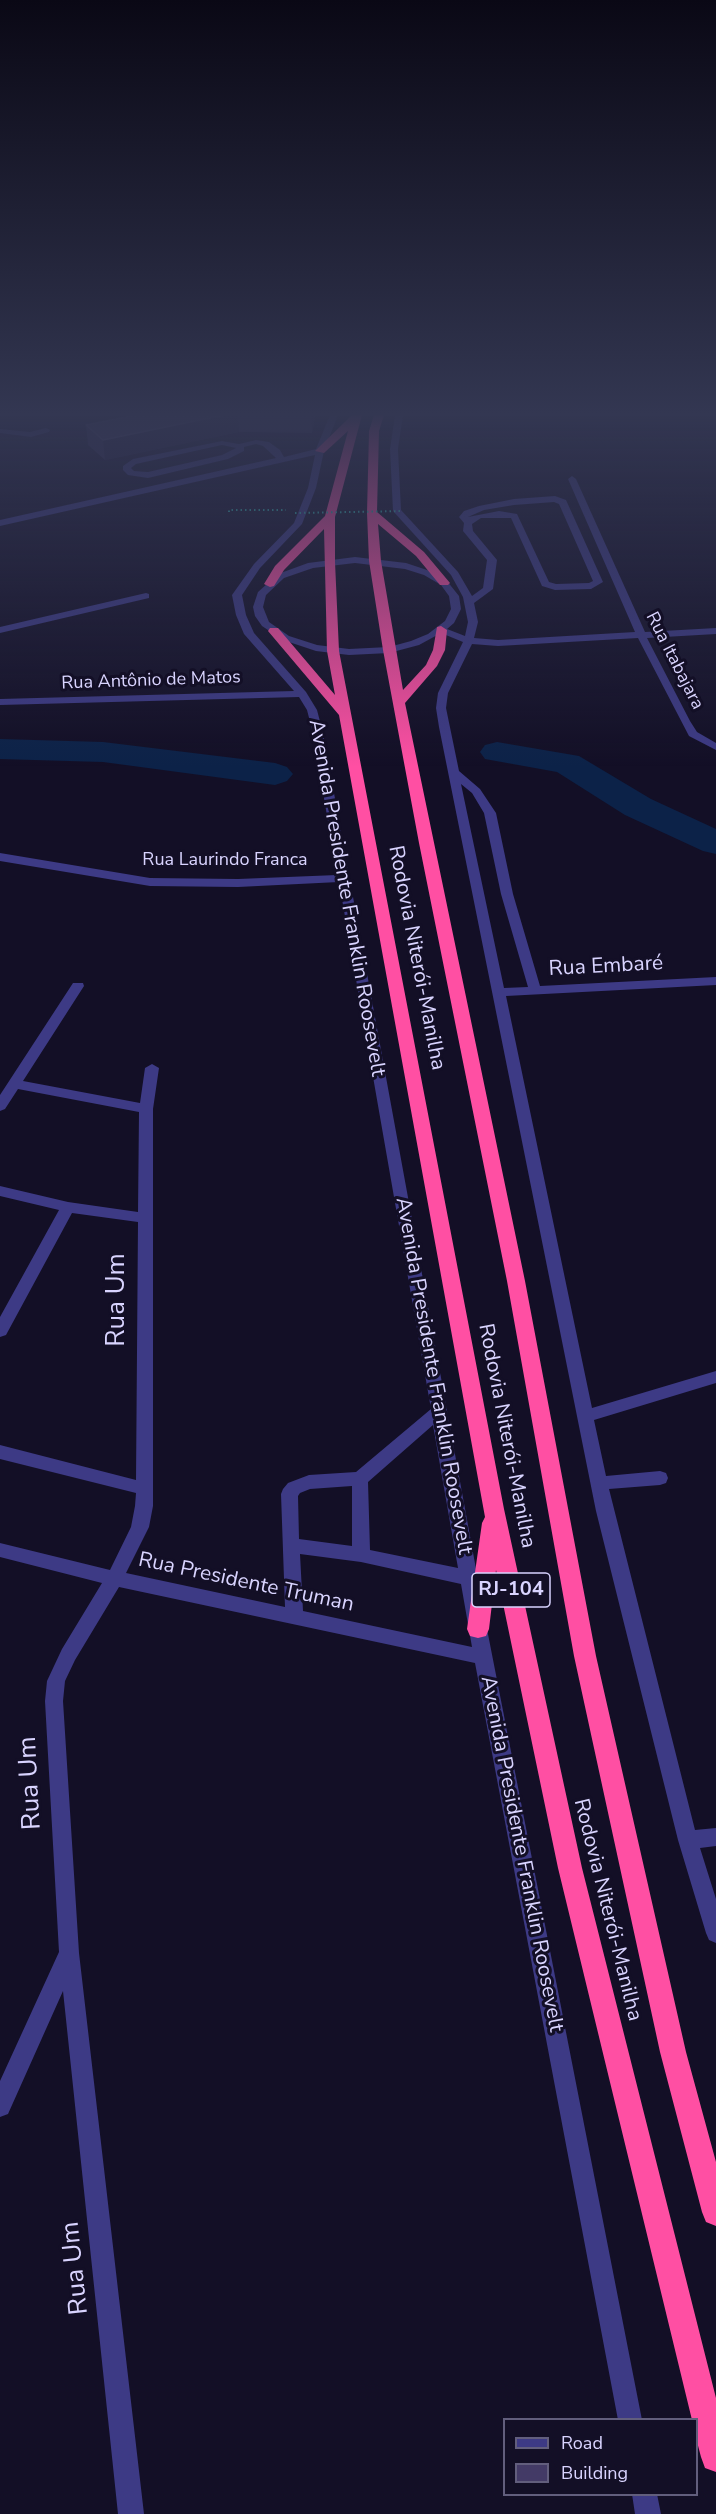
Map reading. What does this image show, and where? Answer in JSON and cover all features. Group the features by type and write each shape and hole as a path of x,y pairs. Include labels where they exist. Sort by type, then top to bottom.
{"highway":[{"path":"270,584 279,568 315,532"},
{"name":"Rodovia Niterói-Manilha","path":"330,532 333,651 494,1509 570,1868 716,2457"},
{"name":"Rodovia Niterói-Manilha","path":"373,532 375,561 389,650 426,843 516,1281 585,1656 673,2052 716,2212"},
{"path":"395,532 420,554 444,583"},
{"path":"400,701 431,666 439,650 441,630"},
{"path":"274,631 345,716"},
{"path":"478,1629 494,1509"}],"street":[{"path":"259,599 237,595 257,566 290,532"},
{"path":"417,532 455,574 469,602 473,622 469,641 443,693 441,708 599,1483 688,1840 716,1933"},
{"path":"469,532 492,560 488,589 469,602"},
{"path":"521,532 545,584 555,587 591,586 598,582 576,532"},
{"name":"Rua Itabajara","path":"596,532 641,635 685,721 693,734 716,747"},
{"path":"375,561 406,566 427,573 444,583 454,596 456,609 449,623 441,630 416,643 389,650 333,651 300,644 274,631 260,616 259,599 270,584 295,570 329,562 375,561"},
{"name":"Avenida Presidente Franklin Roosevelt","path":"237,595 241,615 249,634 302,694 312,710 318,733 483,1657 630,2418"},
{"path":"0,630 146,596"},
{"path":"441,630 469,641 533,643 716,631"},
{"name":"Rua Antônio de Matos","path":"0,702 302,694"},
{"path":"453,772 476,791 490,813 507,894 534,990"},
{"name":"Rua Laurindo Franca","path":"0,857 150,882 238,883 344,878"},
{"name":"Rua Embaré","path":"498,992 716,981"},
{"path":"0,1106 78,986"},
{"name":"Rua Um","path":"131,2514 69,1953 54,1701 56,1681 68,1655 127,1557 140,1527 145,1489 146,1109 152,1068"},
{"path":"15,1084 146,1109"},
{"path":"0,1191 68,1207 145,1218"},
{"path":"0,1331 68,1207"},
{"path":"586,1416 716,1377"},
{"path":"294,1617 290,1494 294,1488 309,1482 360,1479 439,1411"},
{"path":"0,1452 145,1489"},
{"path":"599,1483 660,1478"},
{"path":"360,1479 361,1555"},
{"path":"291,1545 361,1555 469,1578"},
{"name":"Rua Presidente Truman","path":"0,1550 113,1578 483,1657"},
{"path":"688,1840 716,1837"},
{"path":"0,2106 69,1953"},
{"path":"644,2496 648,2514"}],"waterway":[{"path":"0,749 103,752 275,774"},
{"path":"497,752 567,763 638,807 716,843"}]}
